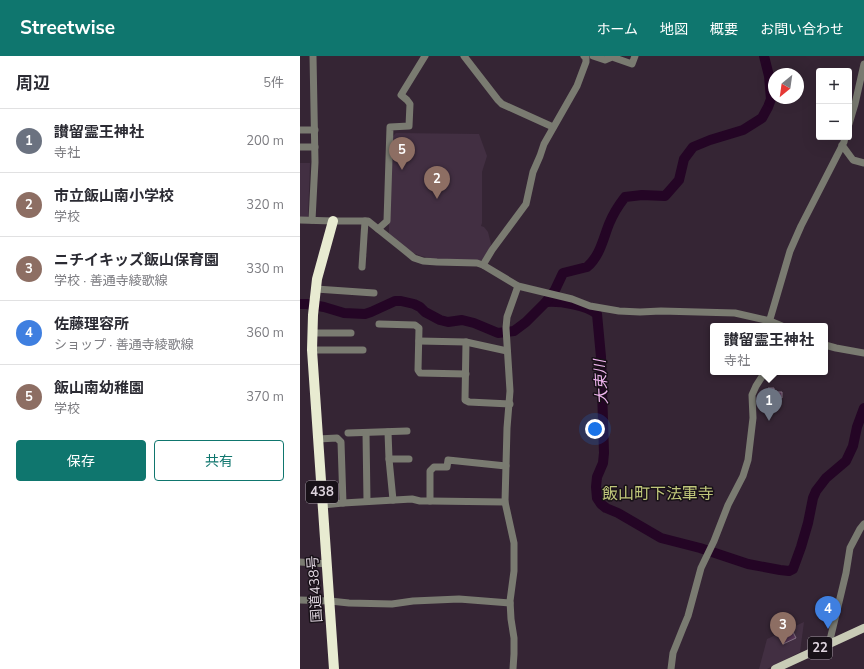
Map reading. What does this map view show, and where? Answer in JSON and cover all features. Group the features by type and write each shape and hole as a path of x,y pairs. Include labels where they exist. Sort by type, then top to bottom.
{"highway":[{"name":"国道438号","path":"333,221 317,280 313,315 312,350 334,669"}],"main road":[{"name":"22","path":"775,669 864,628"}],"street":[{"path":"312,220 315,147 313,56"},
{"path":"378,229 387,221 390,126 409,126 410,104 401,96 425,56"},
{"path":"464,56 502,104 553,127"},
{"path":"483,265 492,250 526,204 533,172 544,144 577,86 586,62 586,58 584,56"},
{"path":"593,56 605,60 612,57 632,64 635,56"},
{"path":"852,114 864,64"},
{"path":"300,130 315,130"},
{"path":"769,323 790,251 844,140"},
{"path":"842,145 853,160 864,163"},
{"path":"300,147 315,147"},
{"path":"300,220 368,221 414,258 423,261 483,265 518,286 572,299 590,306 619,311 735,313 766,323"},
{"path":"362,267 365,221"},
{"path":"513,669 514,638 510,603 514,571 514,543 505,502 507,428 510,404 506,332 507,317 518,286"},
{"path":"316,293 374,293"},
{"path":"379,324 415,325 419,328 418,370 420,373 466,374"},
{"path":"313,333 351,333"},
{"path":"418,341 466,342 507,351"},
{"path":"466,342 466,400 469,402 510,404"},
{"path":"828,346 864,353"},
{"path":"312,350 363,350"},
{"path":"671,669 673,653 688,616 701,568 714,541 728,505 743,476 748,460 753,418 752,395 762,375"},
{"path":"348,433 407,431"},
{"path":"388,432 393,500"},
{"path":"366,433 367,501"},
{"path":"318,439 337,438 341,442 343,503"},
{"path":"389,459 409,459"},
{"path":"430,501 430,471 434,468 447,467 448,460 506,466"},
{"path":"323,505 412,499 420,501 505,502"},
{"path":"829,644 846,573 850,548 864,524"},
{"path":"300,562 327,564"},
{"path":"300,600 330,600 349,603 392,604 413,601 459,599 510,603"}],"shaded area":[{"path":"396,133 479,134 487,156 482,172 481,226 488,232 491,244 482,260 431,260 430,258 413,253 389,235 392,137"},
{"path":"300,163 310,163 308,218 300,218"},
{"path":"804,622 800,652 767,669 759,669 767,639"}],"building":[{"path":"768,388 774,388 774,391 782,392 782,398 768,396"},
{"path":"792,630 796,638 783,644 779,636"}],"waterway":[{"path":"300,304 324,307 344,313 365,314 395,301 401,301 414,304 440,320 448,322 462,320 474,323 498,333 514,331 526,322 546,302 555,290 563,273 587,267 591,263 601,247 612,217 625,197 642,195 665,196 679,180 684,159 693,147 743,130 762,118 771,99 769,76 764,56"},
{"name":"大束川","path":"546,302 573,304 587,308 597,314 601,357 604,453 603,463 597,477 597,498 606,508 618,513 661,538 700,548 748,564 780,570 789,571 793,569 801,547 816,491 826,478 846,461 853,446 857,427 864,408"}],"place":[{"name":"飯山南幼稚園","path":"402,170"},
{"name":"市立飯山南小学校","path":"437,199"},
{"name":"讃留霊王神社","path":"769,421"},
{"name":"佐藤理容所","path":"828,629"},
{"name":"ニチイキッズ飯山保育園","path":"783,645"}],"district":[{"name":"飯山町下法軍寺","path":"658,494"}]}
